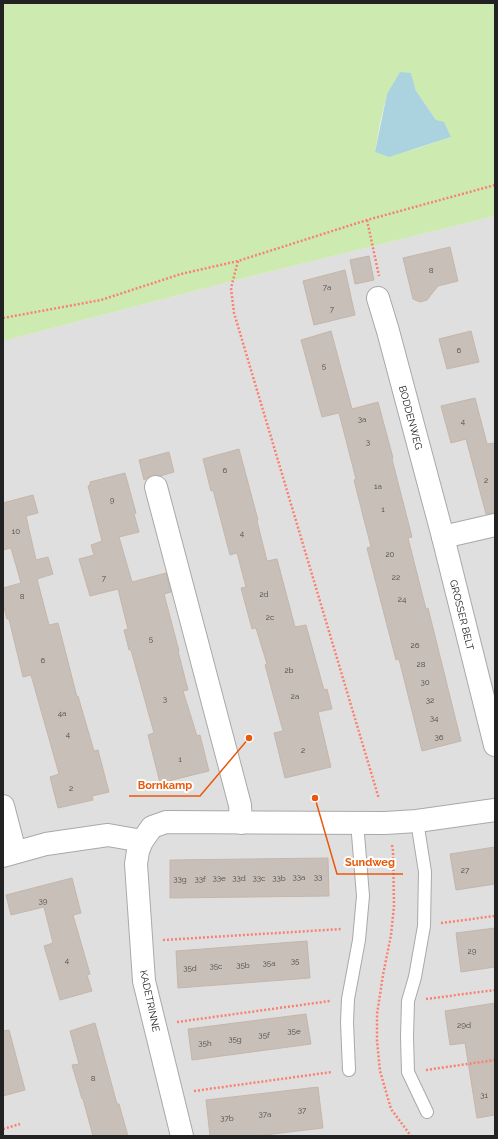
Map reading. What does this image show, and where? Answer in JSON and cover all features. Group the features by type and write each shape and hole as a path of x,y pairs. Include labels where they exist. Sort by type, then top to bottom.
{"street":[{"name":"BODDENWEG","path":"378,298 443,537"},
{"path":"156,487 240,805 241,823"},
{"path":"443,537 495,525"},
{"name":"GROSSER BELT","path":"443,537 495,744"},
{"path":"3,806 9,854 46,844 108,835 142,841 152,827 166,822 385,823 417,821 495,810"},
{"name":"KADETRINNE","path":"142,841 138,851 136,864 144,980 182,1136"}],"lane":[{"path":"417,821 425,872 424,926 415,977 408,1001 408,1072 428,1112"},
{"path":"349,1070 347,1022 348,999 359,940 363,896 357,822"}],"path":[{"path":"3,318 101,300 181,274 238,261 367,220 495,185"},
{"path":"367,220 380,280 378,298"},
{"path":"238,261 232,288 234,313 394,851 394,906 391,935 382,975 377,1014 377,1041 380,1071 390,1109 411,1136"},
{"path":"424,926 495,916"},
{"path":"141,942 360,928"},
{"path":"408,1001 495,990"},
{"path":"154,1025 348,999"},
{"path":"408,1072 495,1060"},
{"path":"172,1094 349,1070"},
{"path":"3,1129 20,1124"}],"shaded area":[{"path":"495,216 495,1136 3,1136 3,341 240,279"}],"green space":[{"path":"3,3 495,3 495,216 240,279 3,341","holes":["411,73 416,91 436,120 451,137 412,150 375,152 387,94"]}],"water":[{"path":"400,72 411,73 416,91 436,120 444,122 451,137 389,157 375,152 387,94"}],"building":[{"path":"450,247 458,281 438,286 427,300 420,302 413,299 403,258"},
{"path":"369,256 374,280 355,284 350,260"},
{"path":"345,270 355,315 314,325 303,281"},
{"path":"331,331 352,409 378,402 412,537 408,538 426,609 428,608 461,741 422,751 399,659 396,660 367,548 371,547 354,480 356,479 339,413 322,417 301,340"},
{"path":"471,331 479,362 447,369 439,339"},
{"path":"475,398 487,444 495,443 495,513 486,514 466,439 451,443 441,406"},
{"path":"239,449 258,520 267,561 277,559 295,627 306,625 324,690 327,689 332,709 318,712 331,767 285,778 274,733 283,731 265,665 267,664 256,628 252,629 241,588 246,587 237,553 230,555 213,490 211,491 203,459"},
{"path":"169,452 174,472 160,476 153,475 144,480 139,460"},
{"path":"125,473 136,513 134,514 139,532 119,537 132,582 166,573 171,592 164,594 188,690 183,691 197,736 200,735 209,771 160,783 148,735 154,733 124,630 128,629 118,589 90,596 79,559 94,555 91,545 102,541 88,486 90,485 90,482"},
{"path":"33,495 38,513 26,516 36,560 48,557 53,574 37,579 49,625 58,623 77,697 78,696 94,751 98,750 109,792 92,796 93,800 58,808 50,777 59,774 31,675 23,677 9,619 7,619 3,604 3,588 21,583 11,548 3,550 3,503"},
{"path":"495,847 495,884 456,890 450,854"},
{"path":"328,858 329,896 170,898 170,860"},
{"path":"72,878 81,913 73,915 90,974 87,975 92,991 60,1000 44,946 53,943 44,907 11,915 6,895"},
{"path":"495,928 495,967 461,972 456,933"},
{"path":"307,941 310,978 178,988 176,951"},
{"path":"495,1003 495,1115 477,1118 465,1043 450,1045 445,1011"},
{"path":"306,1014 311,1044 192,1060 188,1029"},
{"path":"95,1023 117,1104 119,1104 128,1136 93,1136 72,1065 79,1064 70,1031"},
{"path":"9,1030 25,1090 3,1096 3,1031"},
{"path":"318,1087 323,1128 256,1136 210,1136 206,1100"}],"place":[{"name":"Bornkamp","path":"249,738"},
{"name":"Sundweg","path":"315,798"}]}
